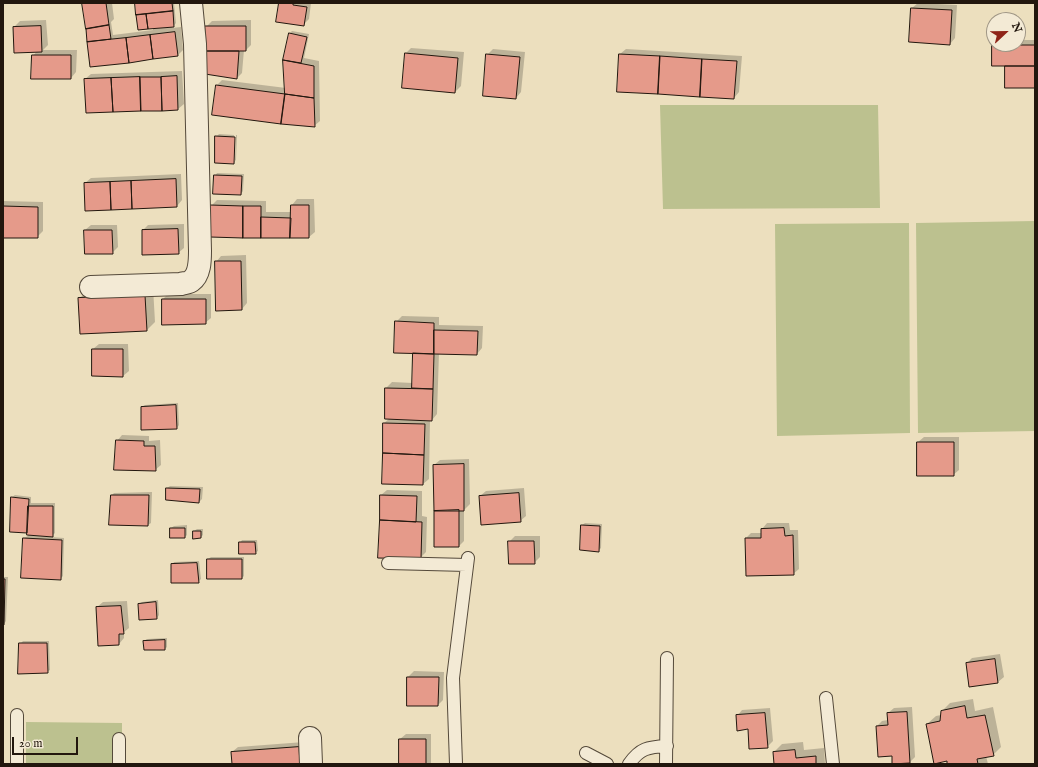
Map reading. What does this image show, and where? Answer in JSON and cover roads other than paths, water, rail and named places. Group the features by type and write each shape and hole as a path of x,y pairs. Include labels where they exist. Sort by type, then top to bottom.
{"street":[{"path":"91,287 182,284 191,281 196,275 199,266 200,251 195,44 191,3"},
{"path":"310,738 310,764"}],"lane":[{"path":"388,563 468,562 453,678 456,764"},
{"path":"666,764 667,658"},
{"path":"826,698 833,764"},
{"path":"17,716 17,764"},
{"path":"119,739 120,764"},
{"path":"629,764 635,755 649,747 667,746"},
{"path":"586,753 607,764"}]}
